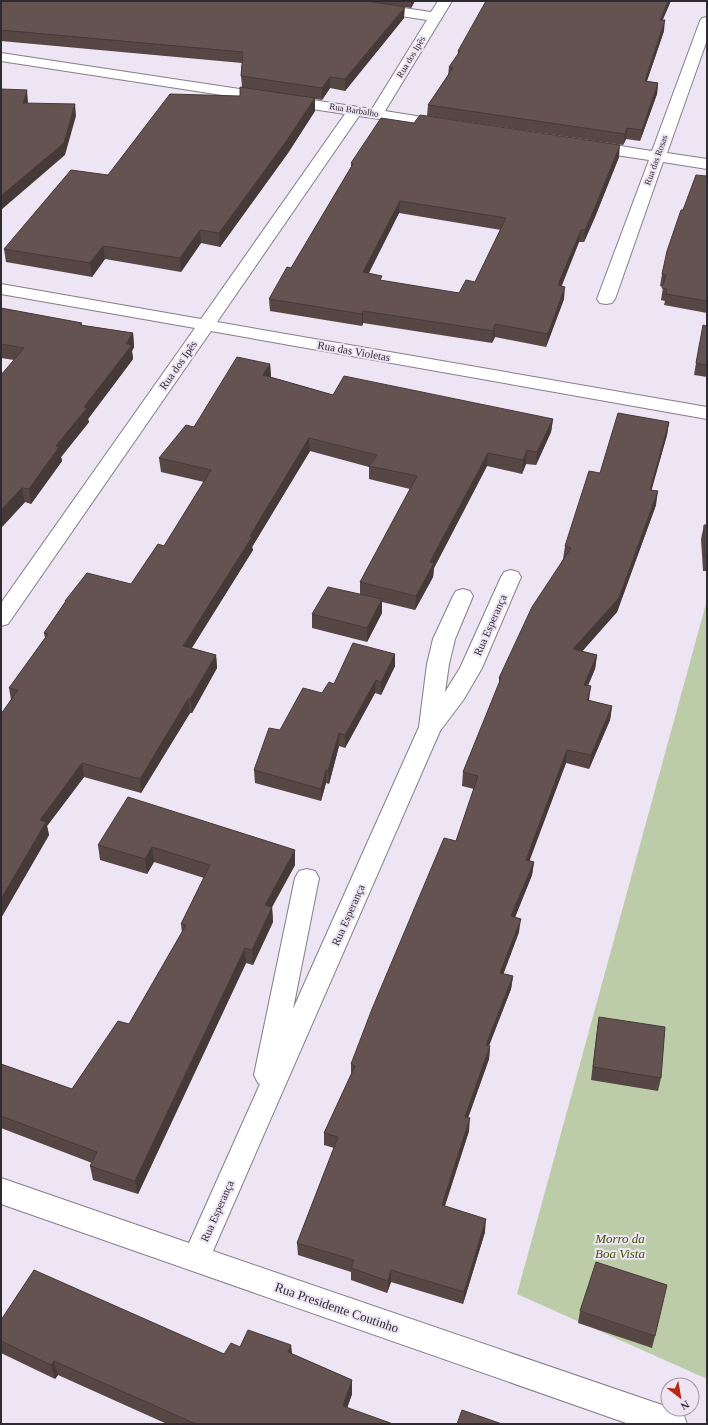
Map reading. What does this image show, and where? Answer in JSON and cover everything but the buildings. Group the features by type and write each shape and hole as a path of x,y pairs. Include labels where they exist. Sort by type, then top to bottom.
{"street":[{"path":"328,1 435,17"},
{"name":"Rua dos Ipês","path":"376,114 445,1"},
{"name":"Rua das Rosas","path":"606,299 707,21"},
{"name":"Rua Barbalho","path":"1,57 462,127"},
{"name":"Rua dos Ipês","path":"1,618 355,111"},
{"path":"572,144 707,164"},
{"name":"Rua das Violetas","path":"1,289 707,413"},
{"name":"Rua Esperança","path":"196,1258 430,728 456,694 471,668 511,577"},
{"path":"430,728 438,664 444,639 463,596"},
{"path":"258,1117 307,878"},
{"name":"Rua Presidente Coutinho","path":"1,1191 672,1424"}],"green space":[{"name":"Morro da Boa Vista","path":"707,600 707,1379 517,1294"}]}
